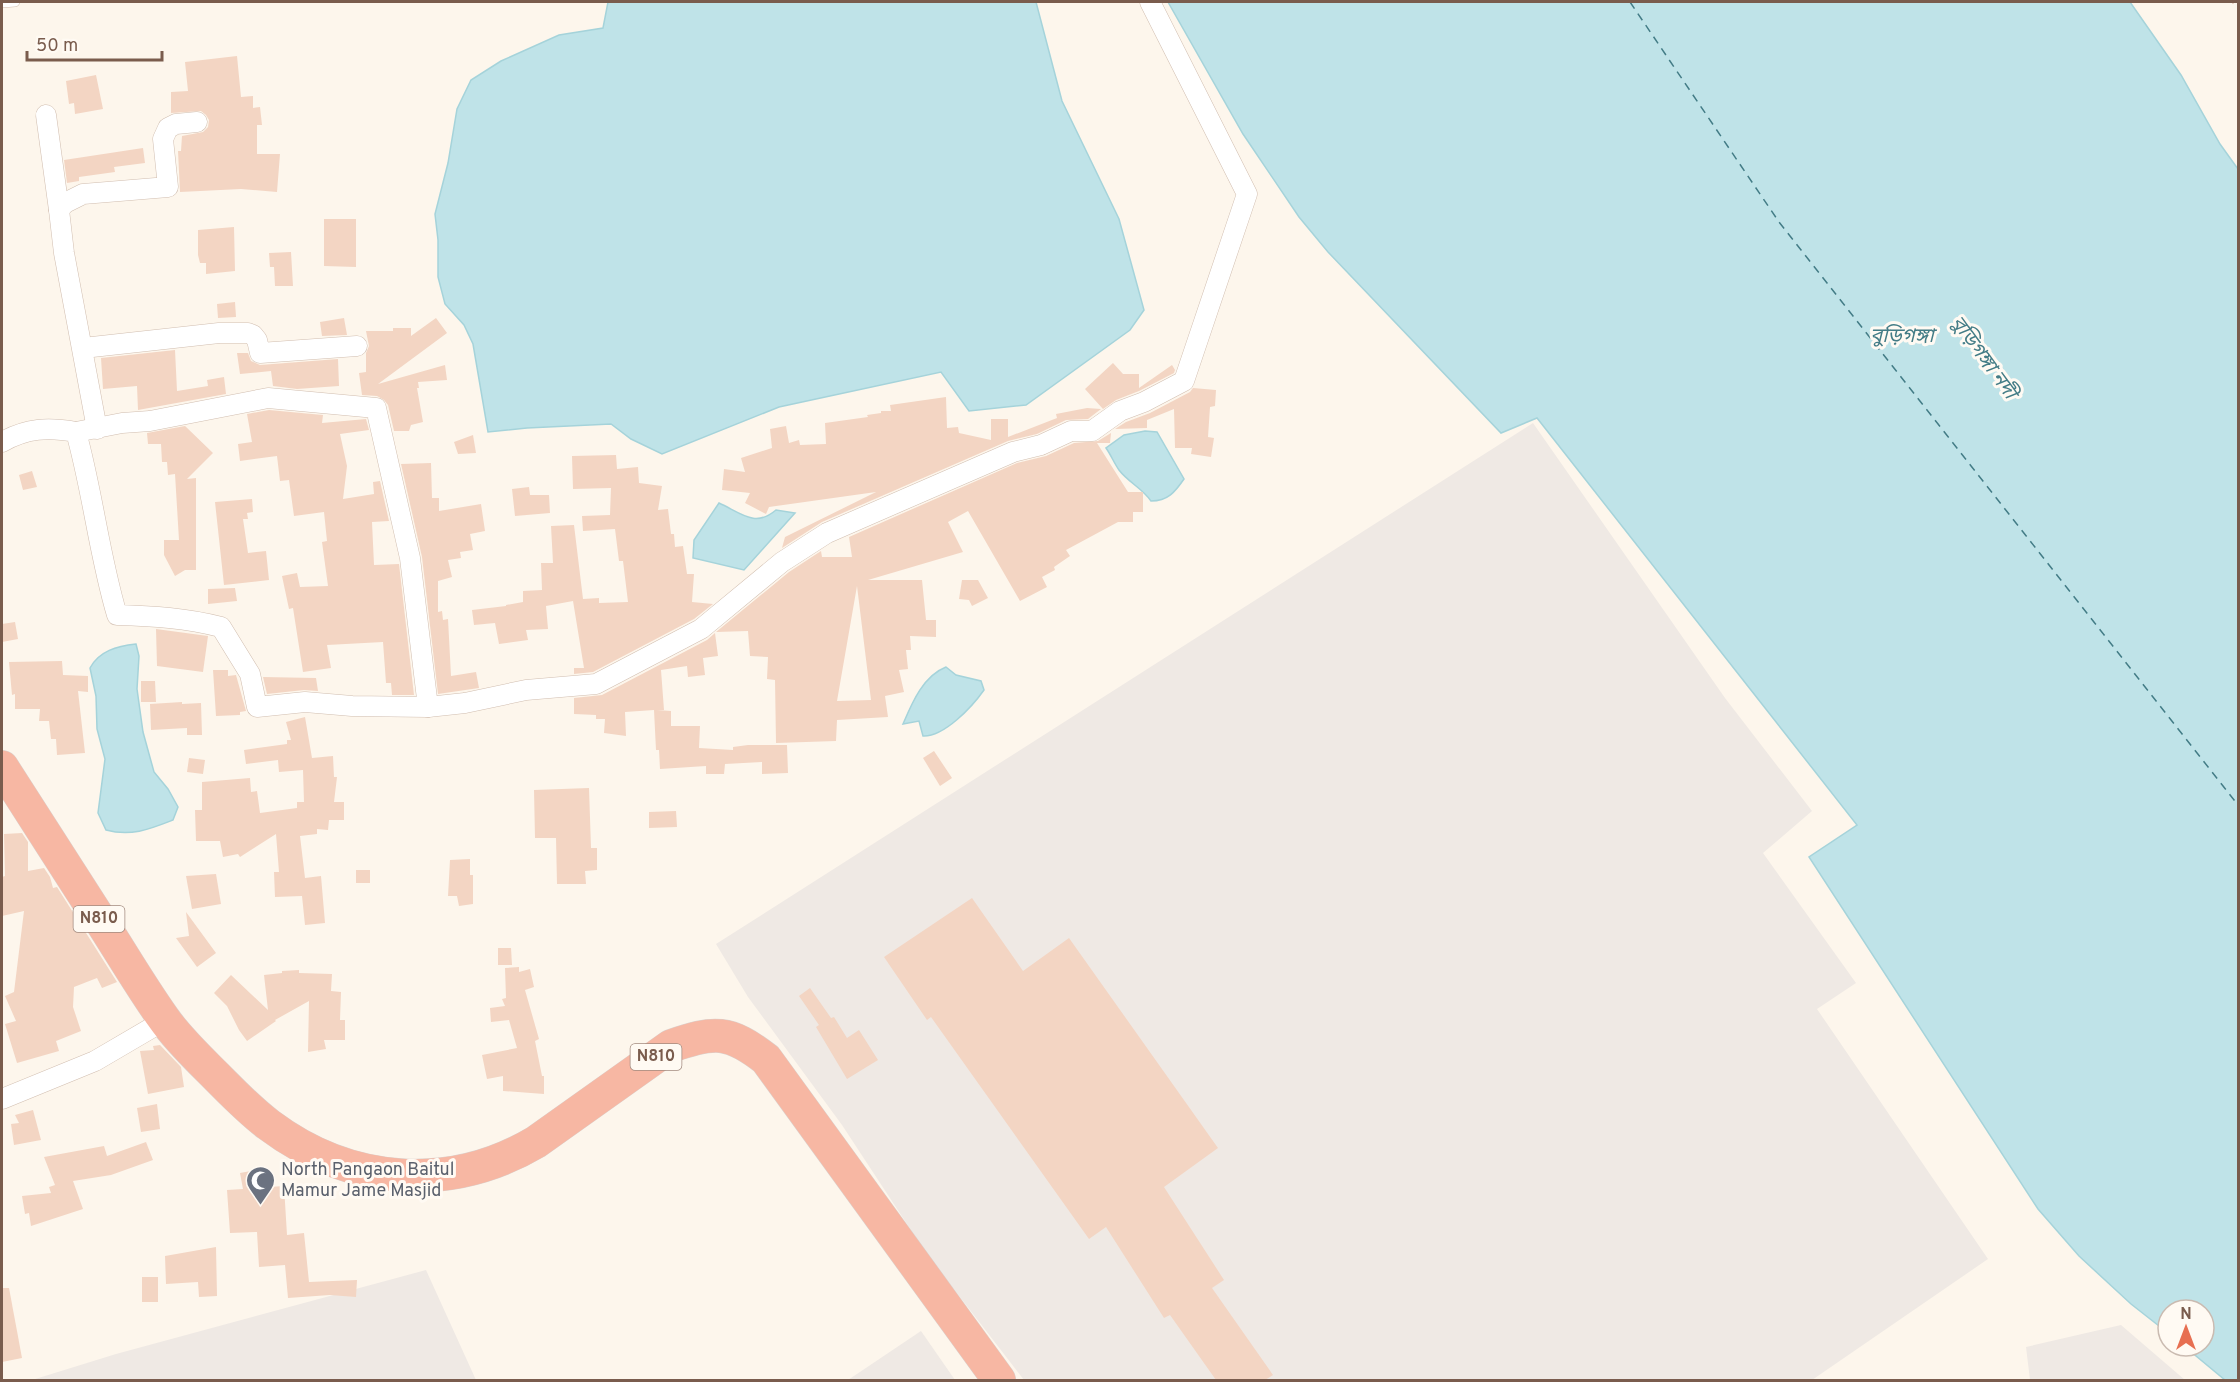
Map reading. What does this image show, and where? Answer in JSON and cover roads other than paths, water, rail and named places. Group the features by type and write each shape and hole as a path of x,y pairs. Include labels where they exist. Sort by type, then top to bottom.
{"highway":[{"name":"N810","path":"2,767 165,1020 205,1065 217,1085 254,1124 304,1155 359,1177 426,1185 453,1178 468,1170 519,1152 672,1046 697,1037 722,1035 745,1042 766,1059 999,1380"},
{"name":"N810","path":"453,1178 479,1178 510,1169 574,1132 661,1070 689,1057 706,1055 724,1057 749,1071 974,1380"}],"street":[{"path":"76,432 89,478 108,584 117,615 191,620 221,627 250,674 257,707 305,702 428,707 465,703 526,690 596,684 700,629 782,562 827,533 1013,452 1041,445 1071,431 1092,431 1120,411 1144,402 1184,381 1247,195 1150,2"},
{"path":"46,115 64,253 97,429"},
{"path":"59,210 65,203 84,194 168,187 163,140 168,128 176,124 197,122"},
{"path":"83,348 219,333 253,335 261,353 357,346"},
{"path":"2,442 15,434 52,428 76,432 122,423 150,421 268,398 376,408 410,558 428,707"},
{"path":"2,1099 95,1061 165,1020"}],"lane":[{"path":"2,3 15,2"}],"water":[{"path":"608,2 1036,2 1062,101 1119,219 1144,310 1130,330 1026,405 969,411 941,372 779,407 662,454 631,439 611,424 488,432 473,344 464,325 445,304 438,277 435,214 448,163 457,109 471,80 501,61 559,35 603,28"},
{"name":"বুড়িগঙ্গা","path":"1168,2 2130,2 2181,75 2220,144 2238,169 2238,1380 2225,1380 2198,1358 2216,1358 2216,1298 2156,1298 2156,1324 2079,1256 2038,1209 1809,857 1857,825 1537,418 1501,433 1328,252 1299,217 1243,134"},
{"path":"1145,431 1157,432 1184,479 1170,495 1157,501 1151,501 1123,474 1106,448 1124,435"},
{"path":"719,503 755,518 761,518 776,510 795,513 744,570 693,558 694,540"},
{"path":"136,644 139,656 137,689 143,732 154,772 168,789 178,807 173,820 140,831 124,833 106,830 98,813 105,759 97,729 96,696 90,668 98,657 109,650"},
{"path":"946,667 956,675 981,681 984,690 957,720 940,732 923,736 919,721 903,724 914,699 925,683"}],"place":[{"name":"North Pangaon Baitul Mamur Jame Masjid","path":"260,1206"}],"water label":[{"name":"বুড়িগঙ্গা নদী","path":"1983,358"}]}
